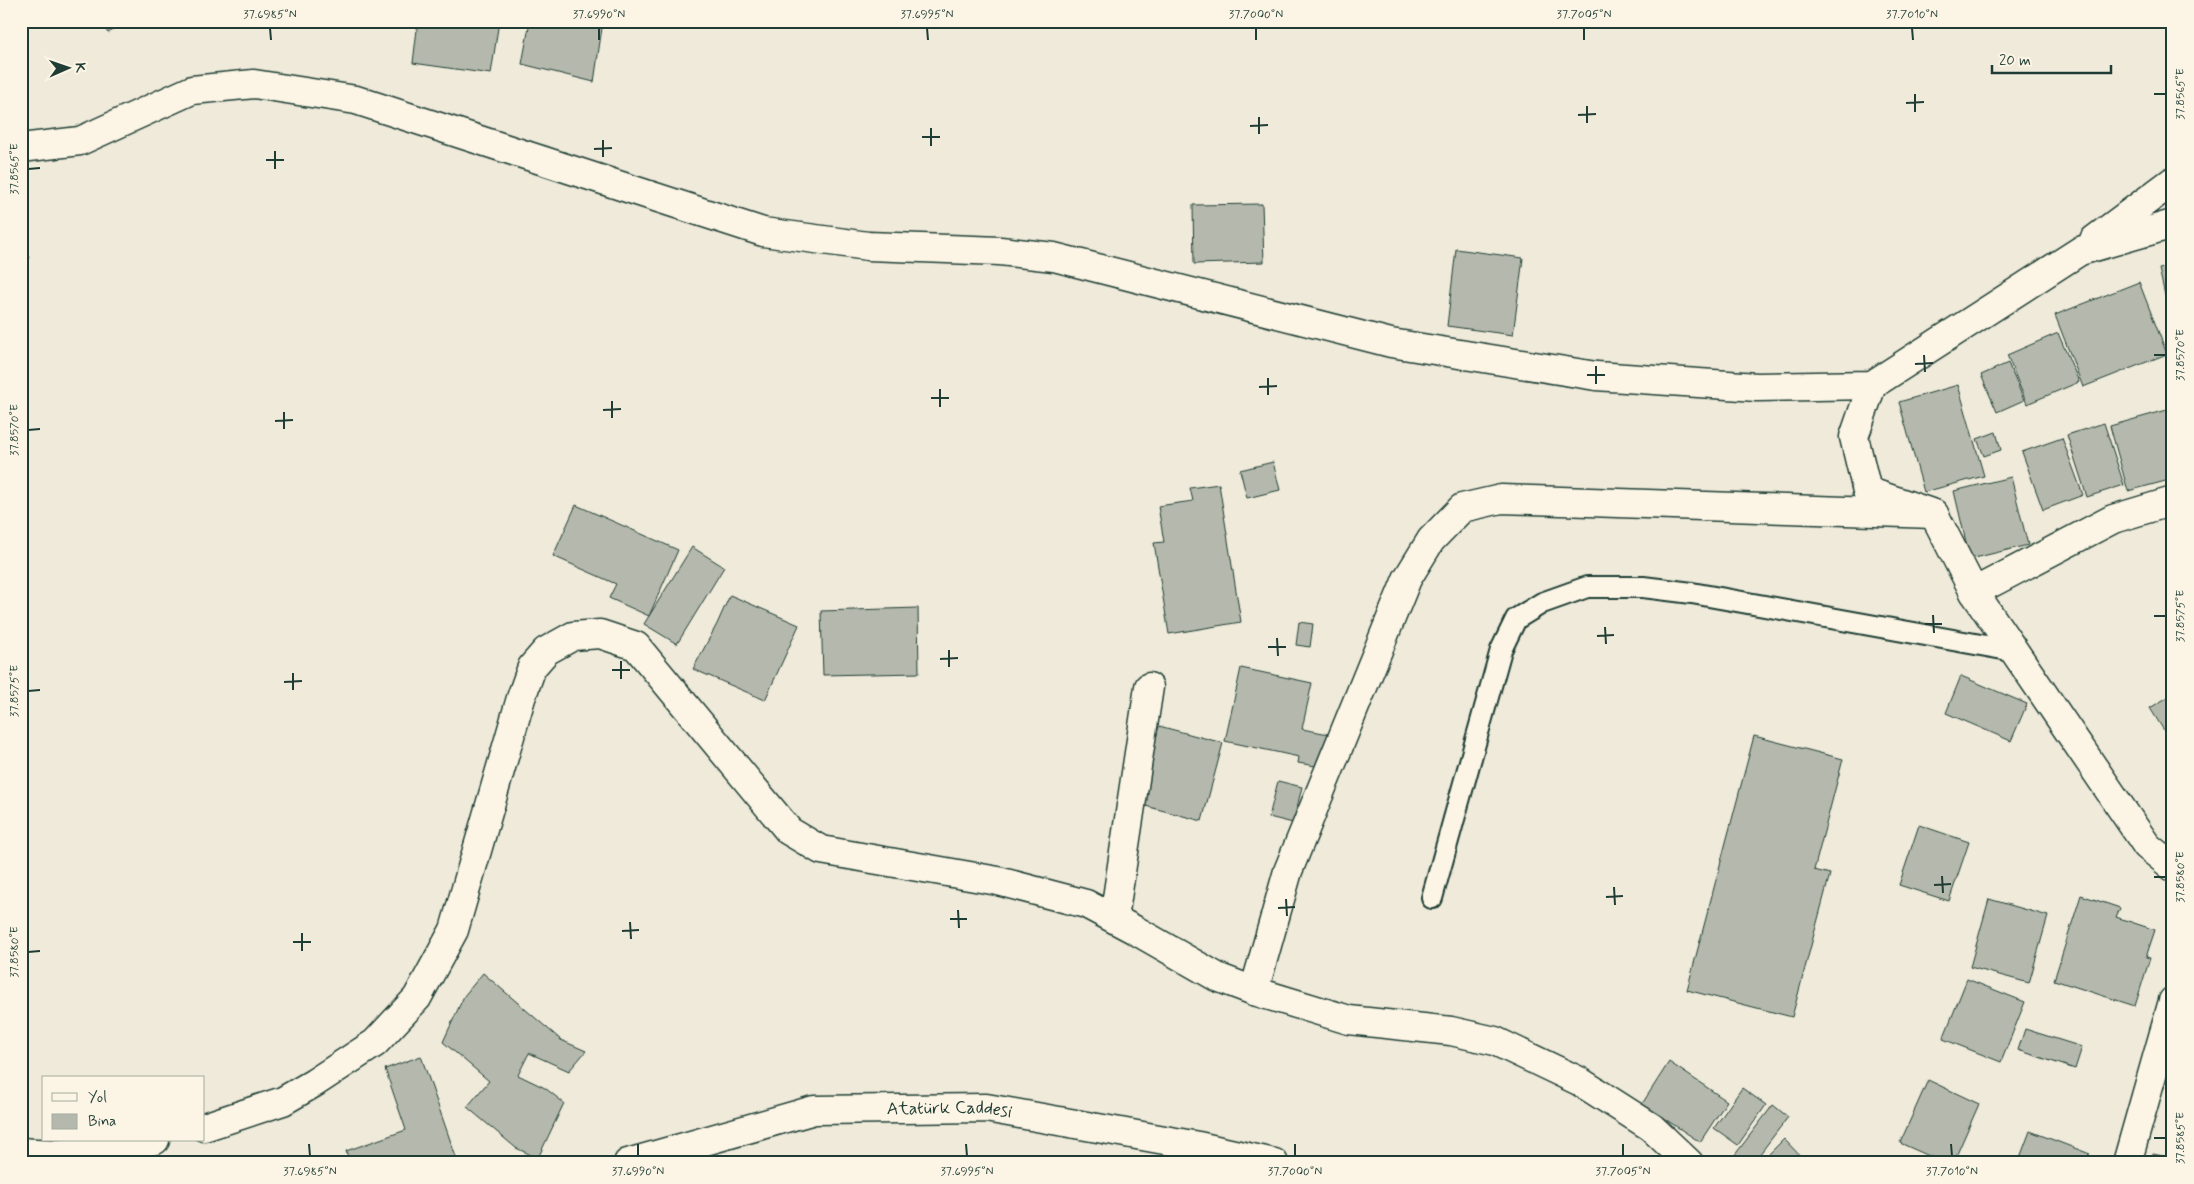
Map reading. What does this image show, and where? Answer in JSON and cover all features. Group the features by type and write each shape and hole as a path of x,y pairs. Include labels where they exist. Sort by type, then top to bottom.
{"street":[{"path":"21,148 80,141 192,90 254,84 356,100 764,232 868,246 1000,251 1054,257 1391,343 1596,376 1757,386 1872,385 2080,251 2173,181"},
{"path":"2080,251 2173,224"},
{"path":"1872,385 1854,437 1867,491 1934,514 1974,592 2147,846 2173,867"},
{"path":"1254,991 1288,871 1407,579 1431,540 1462,508 1501,499 1934,514"},
{"path":"1974,592 2113,519 2173,501"},
{"path":"205,1127 283,1101 314,1083 375,1043 417,998 454,930 521,698 532,667 546,651 573,636 600,634 636,646 789,831 820,850 998,881 1086,904 1114,918 1216,977 1254,991 1349,1020 1451,1031 1495,1041 1579,1081 1651,1127 1689,1163"},
{"path":"1114,918 1149,687"},
{"path":"2127,1163 2173,1001"},
{"name":"Atatürk Caddesi","path":"628,1163 814,1110 986,1108 1198,1146 1274,1163"},
{"path":"37,1157 147,1142"}],"lane":[{"path":"1432,898 1501,650 1516,619 1542,603 1586,587 1643,587 1692,593 2014,651"}],"building":[{"path":"99,21 124,21 108,33"},
{"path":"418,21 499,21 491,74 413,63"},
{"path":"530,21 603,21 594,82 522,64"},
{"path":"1262,204 1264,262 1194,264 1193,205"},
{"path":"21,248 30,258 21,265"},
{"path":"1456,249 1523,258 1513,335 1447,326"},
{"path":"2173,266 2173,302 2167,304 2159,269"},
{"path":"2139,282 2167,354 2083,387 2055,315"},
{"path":"2058,333 2079,382 2027,404 2007,355"},
{"path":"2008,363 2024,400 1997,412 1981,375"},
{"path":"1958,385 1984,476 1924,492 1899,402"},
{"path":"2167,410 2173,431 2173,479 2128,491 2110,426"},
{"path":"2104,423 2124,485 2087,497 2067,435"},
{"path":"1996,432 2001,450 1984,456 1977,439"},
{"path":"2062,438 2083,495 2043,510 2022,452"},
{"path":"1273,462 1280,490 1247,498 1240,470"},
{"path":"2011,477 2028,545 1970,559 1954,491"},
{"path":"1219,484 1241,622 1169,634 1154,543 1164,542 1158,506 1193,501 1190,488"},
{"path":"576,505 678,550 649,616 609,598 616,584 553,556"},
{"path":"692,547 724,567 677,644 644,624"},
{"path":"730,595 799,625 765,700 693,669"},
{"path":"918,608 919,673 823,675 821,611"},
{"path":"1299,622 1313,624 1310,647 1296,645"},
{"path":"1241,668 1312,683 1302,729 1334,735 1327,768 1298,763 1299,757 1225,741"},
{"path":"1961,676 2027,704 2011,741 1946,713"},
{"path":"2173,694 2173,745 2150,708"},
{"path":"1159,726 1223,743 1202,821 1138,804"},
{"path":"1754,736 1843,759 1814,870 1830,874 1792,1017 1687,990"},
{"path":"1278,781 1302,787 1293,823 1269,817"},
{"path":"1919,825 1969,842 1949,901 1899,885"},
{"path":"2081,895 2120,908 2116,917 2155,930 2146,957 2150,958 2135,1006 2054,980"},
{"path":"1989,899 2048,916 2029,983 1970,967"},
{"path":"483,973 561,1040 586,1051 569,1071 529,1053 518,1075 545,1088 564,1103 538,1158 516,1148 467,1107 489,1081 443,1042 464,996"},
{"path":"1967,979 2025,1002 2001,1062 1943,1039"},
{"path":"2025,1029 2082,1047 2075,1069 2018,1050"},
{"path":"421,1056 458,1163 350,1163 346,1151 406,1130 385,1069"},
{"path":"1669,1062 1727,1101 1700,1142 1642,1104"},
{"path":"1928,1080 1979,1104 1953,1163 1945,1163 1900,1143"},
{"path":"1742,1088 1766,1105 1738,1145 1714,1128"},
{"path":"1773,1105 1788,1117 1753,1163 1743,1163 1734,1156"},
{"path":"2030,1131 2090,1154 2086,1163 2018,1163"},
{"path":"1784,1139 1807,1163 1760,1163"},
{"path":"2153,1154 2173,1158 2173,1163 2152,1163"}]}
